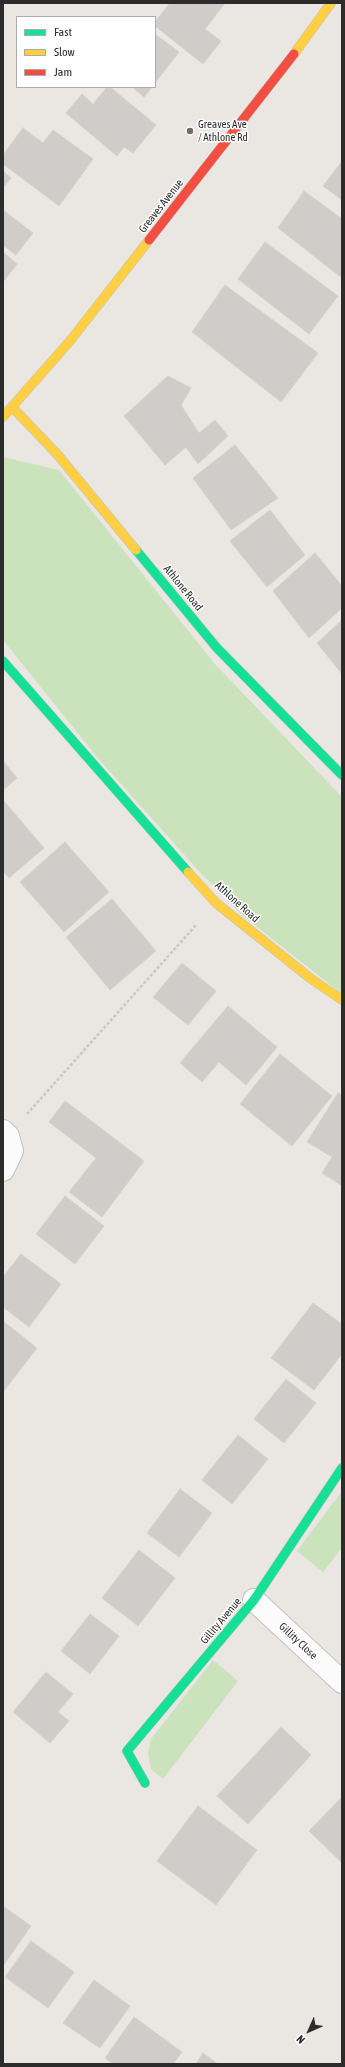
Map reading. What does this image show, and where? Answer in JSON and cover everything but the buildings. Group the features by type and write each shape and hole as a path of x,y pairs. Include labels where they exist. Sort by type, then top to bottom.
{"street":[{"name":"Greaves Avenue","path":"3,417 13,408 70,341 311,32 331,3"},
{"name":"Athlone Road","path":"13,408 57,454 217,648 342,775"},
{"name":"Athlone Road","path":"3,661 216,902 310,978 342,1000"},
{"path":"3,1170 12,1151 5,1133"},
{"name":"Gillity Avenue","path":"145,1783 127,1751 254,1600 342,1468"},
{"name":"Gillity Close","path":"254,1600 342,1682"}],"path":[{"path":"5,1133 216,902"}],"green space":[{"path":"3,457 59,470 215,664 342,797 342,994 243,916 197,869 97,757 3,640"},
{"path":"342,1491 342,1548 323,1572 297,1551"},
{"path":"213,1660 238,1681 163,1779 151,1769 148,1754 151,1739"}],"traffic: fast":[{"path":"136,550 217,648 342,775"},
{"path":"3,661 188,872"},
{"path":"145,1783 127,1751 254,1600 342,1468"}],"traffic: slow":[{"path":"294,54 331,3"},
{"path":"3,417 70,341 149,240"},
{"path":"13,408 57,454 136,550"},
{"path":"188,872 216,903 310,978 342,1000"}],"traffic: jam":[{"path":"149,240 294,54"}],"place":[{"name":"Greaves Ave / Athlone Rd","path":"190,131"}]}
